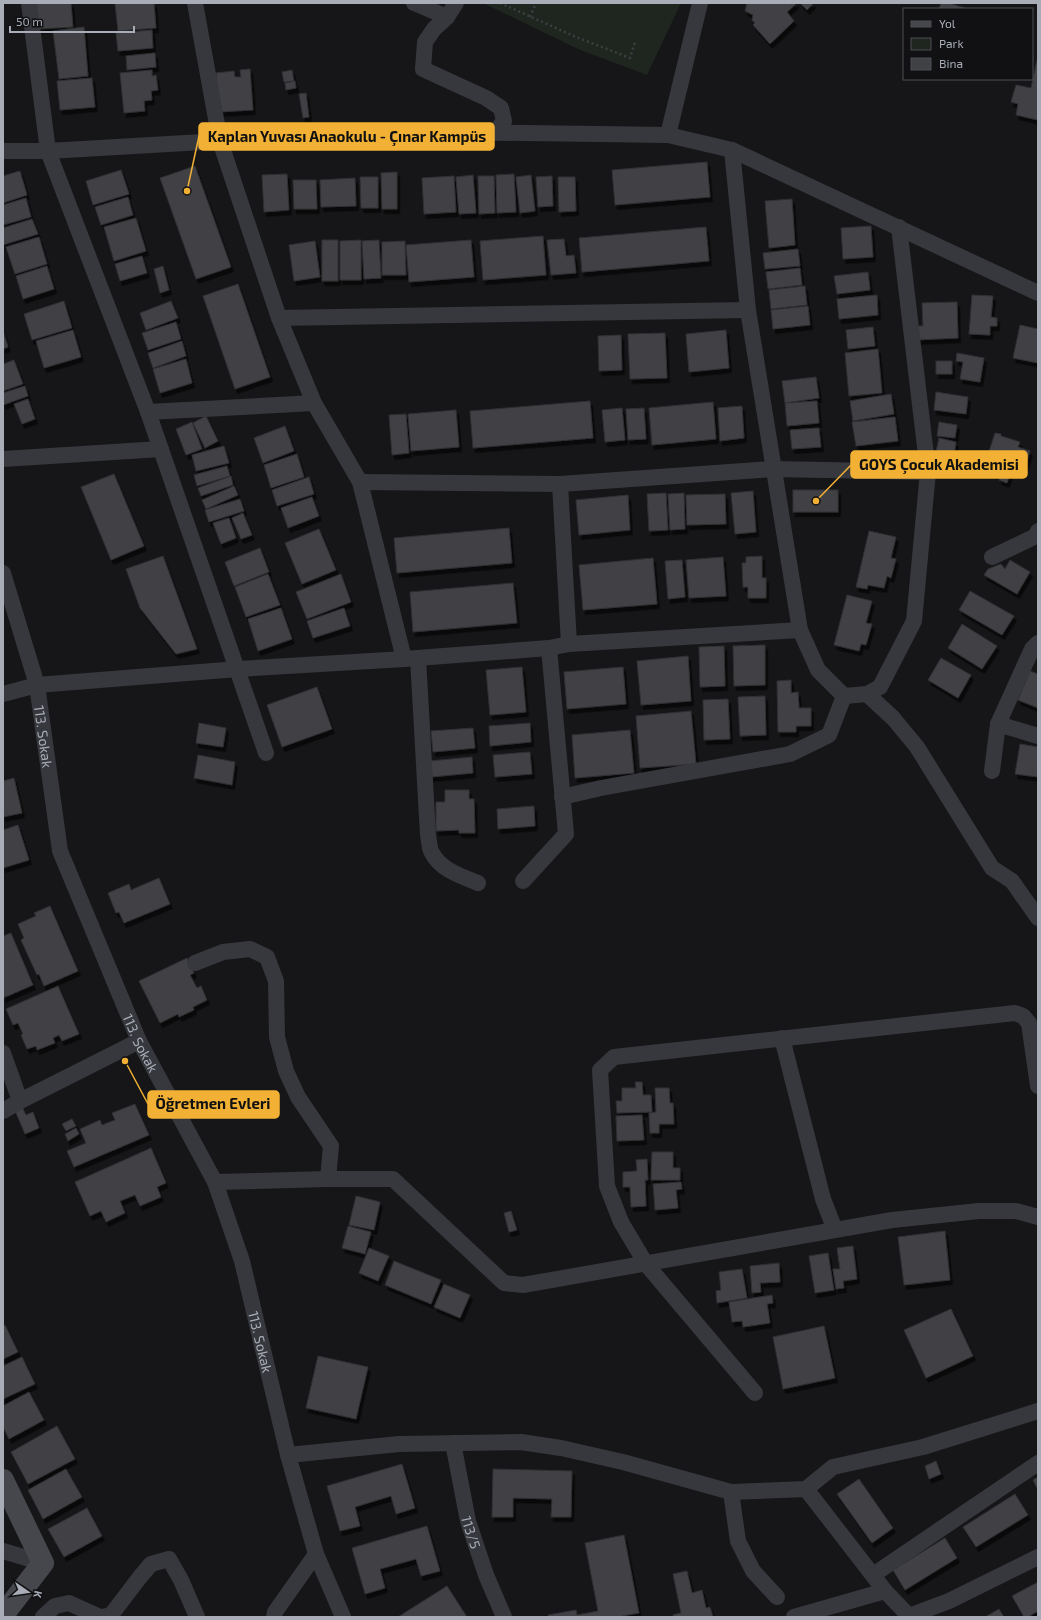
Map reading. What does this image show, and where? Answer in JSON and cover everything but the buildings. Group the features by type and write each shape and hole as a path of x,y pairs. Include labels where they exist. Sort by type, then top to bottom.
{"street":[{"path":"30,3 48,151 148,412 266,753"},
{"path":"195,3 220,141 279,318 314,403 360,482 411,658 428,835 431,852 440,865 459,876 478,883"},
{"path":"414,3 447,17"},
{"path":"456,3 447,17 434,29 425,42 423,69 486,98 501,108 504,122 495,132"},
{"path":"668,135 700,3"},
{"path":"3,150 48,151 220,141 445,132 668,135 732,150 1038,293"},
{"path":"732,150 748,310 800,630 818,670 844,696 867,694 880,687 914,621 928,472 899,227"},
{"path":"279,318 748,310"},
{"path":"148,412 314,403"},
{"path":"3,459 161,448"},
{"path":"360,482 560,484 773,469 928,472"},
{"path":"560,484 569,644"},
{"path":"992,557 1037,535"},
{"name":"113. Sokak","path":"3,573 37,685 60,851 139,1041 215,1182 242,1261 288,1455 316,1554 343,1617"},
{"path":"3,694 37,685 238,669 549,648 569,644 800,630"},
{"path":"992,772 998,724 1032,649 1038,643"},
{"path":"523,881 566,834 549,648"},
{"path":"867,694 893,718 918,748 992,868 1012,882 1038,918"},
{"path":"562,797 601,788 790,754 829,735 844,696"},
{"path":"998,724 1038,736"},
{"path":"195,963 223,952 250,949 267,957 276,981 277,1037 286,1071 298,1096 331,1146 328,1179"},
{"path":"755,1393 646,1264 621,1222 608,1186 600,1070 614,1057 1016,1013 1023,1016 1029,1023 1038,1086"},
{"path":"782,1038 823,1199 835,1230"},
{"path":"3,1110 139,1041"},
{"path":"3,1053 20,1101"},
{"path":"215,1182 393,1179 504,1283 523,1285 892,1220 979,1211 1016,1211 1036,1214"},
{"path":"288,1455 399,1444 521,1442 561,1448 623,1462 730,1492 806,1489 833,1467 923,1447 1038,1411"},
{"name":"113/5","path":"453,1443 468,1521 486,1575 504,1617"},
{"path":"873,1575 1038,1463"},
{"path":"3,1480 44,1562"},
{"path":"806,1489 885,1591 909,1616 949,1602 1038,1557"},
{"path":"730,1492 738,1541 753,1571 776,1597"},
{"path":"3,1551 44,1562"},
{"path":"274,1617 275,1612 316,1554"},
{"path":"43,1617 55,1606 69,1603 101,1617 111,1615 140,1576 151,1564 169,1559 181,1580 197,1617"},
{"path":"3,1614 44,1562"},
{"path":"794,1617 885,1591"}],"path":[{"path":"500,3 530,17 630,58 635,42"},
{"path":"530,17 536,3"}],"green space":[{"path":"483,3 681,3 647,75 578,49"}],"place":[{"name":"Kaplan Yuvası Anaokulu - Çınar Kampüs","path":"187,191"},
{"name":"GOYS Çocuk Akademisi","path":"816,501"},
{"name":"Öğretmen Evleri","path":"125,1061"}]}
